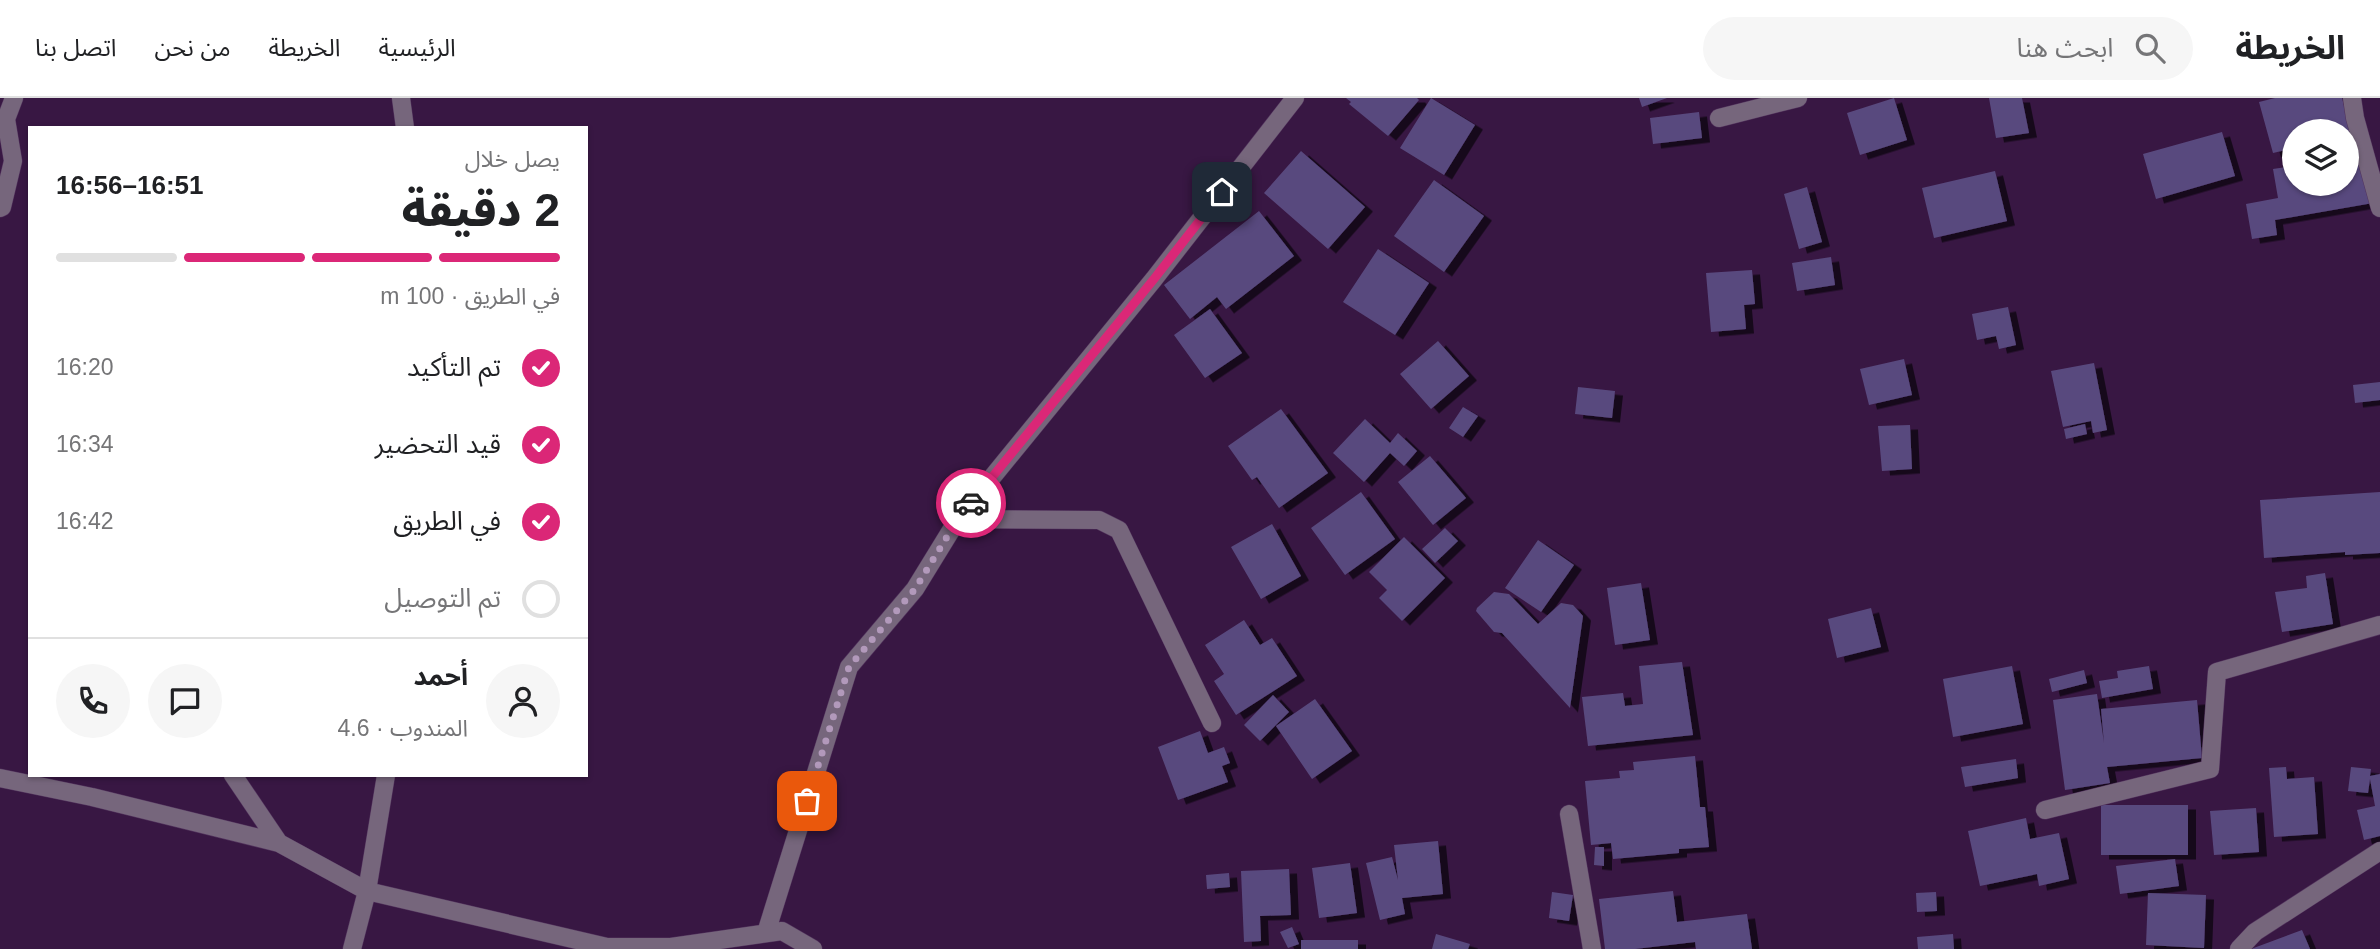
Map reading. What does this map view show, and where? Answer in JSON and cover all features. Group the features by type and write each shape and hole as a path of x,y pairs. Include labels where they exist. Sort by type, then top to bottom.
{"street":[{"path":"0,208 13,161 6,119 15,98"},
{"path":"401,98 405,126"},
{"path":"1719,118 1798,98"},
{"path":"2353,98 2355,118 2380,208"},
{"path":"766,933 849,667 915,589 958,519 1154,279 1288,100"},
{"path":"958,519 1100,520 1119,530 1212,723"},
{"path":"2045,810 2210,769 2217,672 2380,625"},
{"path":"234,777 279,843"},
{"path":"352,949 367,891 386,777"},
{"path":"0,778 92,797 279,843 367,891 607,947 671,947 782,931 813,949"},
{"path":"1569,814 1592,949"},
{"path":"2239,949 2255,932 2380,851"}],"building":[{"path":"1346,98 1419,100 1388,136 1349,104 1351,102"},
{"path":"1431,98 1475,125 1444,175 1400,148"},
{"path":"1639,98 1667,98 1642,107"},
{"path":"1894,98 1907,140 1860,155 1847,113"},
{"path":"1989,98 2022,98 2029,133 1996,138"},
{"path":"2275,98 2342,98 2347,119 2282,119 2282,151 2273,153 2259,102"},
{"path":"1699,112 1702,138 1653,144 1650,118"},
{"path":"2222,132 2235,176 2156,199 2143,154"},
{"path":"1301,151 1365,207 1328,249 1264,193"},
{"path":"2365,154 2373,203 2275,220 2277,235 2252,239 2246,204 2278,198 2273,169 2282,168 2282,196 2359,196 2359,155"},
{"path":"1995,171 2007,221 1934,238 1922,188"},
{"path":"1434,180 1484,216 1444,272 1394,236"},
{"path":"1807,187 1822,242 1799,249 1784,194"},
{"path":"1259,211 1294,256 1226,309 1217,297 1190,319 1164,285"},
{"path":"1378,249 1429,283 1395,335 1343,302"},
{"path":"1831,257 1835,285 1797,291 1792,263"},
{"path":"1752,270 1755,304 1744,305 1746,329 1711,332 1706,273"},
{"path":"2008,307 2016,345 1999,349 1996,336 1977,340 1972,314"},
{"path":"1210,309 1242,353 1205,378 1174,335"},
{"path":"1438,341 1469,376 1431,409 1400,374"},
{"path":"1904,359 1912,395 1869,405 1860,369"},
{"path":"2094,363 2107,430 2093,433 2091,421 2063,427 2051,371"},
{"path":"2380,382 2380,400 2355,403 2353,385"},
{"path":"1578,387 1615,391 1612,418 1575,414"},
{"path":"1463,407 1478,416 1463,437 1449,428"},
{"path":"1281,409 1328,473 1279,508 1257,477 1252,480 1228,446"},
{"path":"1365,419 1390,443 1398,433 1417,451 1404,466 1390,453 1364,482 1333,453"},
{"path":"2085,424 2087,434 2066,439 2064,429"},
{"path":"1910,425 1912,469 1882,471 1878,426"},
{"path":"1430,456 1466,498 1433,525 1398,482"},
{"path":"1361,492 1395,539 1345,575 1311,528"},
{"path":"2380,492 2380,553 2345,555 2345,552 2264,558 2260,500"},
{"path":"1272,524 1301,576 1261,599 1231,547"},
{"path":"1445,528 1458,541 1435,563 1422,549"},
{"path":"1404,537 1445,578 1402,621 1379,598 1387,590 1369,572"},
{"path":"1538,540 1574,565 1541,612 1505,588"},
{"path":"2325,573 2333,624 2282,632 2275,592 2307,588 2306,576"},
{"path":"1641,583 1650,640 1615,645 1607,588"},
{"path":"1494,592 1509,594 1538,624 1561,603 1573,605 1583,616 1570,708 1502,633 1494,632 1476,611"},
{"path":"1871,608 1881,647 1837,658 1828,619"},
{"path":"1244,620 1260,645 1272,638 1297,676 1236,715 1214,681 1224,674 1205,645"},
{"path":"1682,662 1693,735 1588,746 1582,697 1623,693 1625,706 1643,704 1639,666"},
{"path":"2012,666 2023,724 1953,737 1943,679"},
{"path":"2149,666 2153,689 2102,698 2099,681 2118,678 2117,671"},
{"path":"2084,670 2087,683 2052,692 2049,679"},
{"path":"2097,694 2104,743 2101,709 2197,700 2202,758 2107,767 2110,783 2065,790 2053,700"},
{"path":"1273,695 1289,712 1260,741 1244,725"},
{"path":"1315,699 1352,751 1312,779 1276,726"},
{"path":"1200,731 1208,753 1224,747 1230,763 1222,766 1228,782 1178,800 1158,747"},
{"path":"1695,756 1700,807 1705,807 1709,847 1679,849 1679,853 1613,859 1611,843 1591,845 1585,781 1620,778 1619,771 1634,770 1633,762"},
{"path":"2016,759 2018,778 1965,787 1961,767"},
{"path":"2286,767 2287,779 2314,777 2318,834 2274,837 2269,768"},
{"path":"2351,767 2371,769 2370,776 2380,774 2380,836 2364,840 2357,810 2375,806 2370,779 2368,793 2348,791"},
{"path":"2101,805 2188,805 2188,855 2101,855"},
{"path":"2256,808 2259,852 2214,855 2210,811"},
{"path":"2026,818 2030,839 2059,833 2069,879 2039,886 2037,874 1980,886 1968,831"},
{"path":"1438,841 1443,894 1402,898 1405,914 1380,920 1366,863 1392,857 1398,880 1394,845"},
{"path":"1595,847 1604,847 1604,866 1594,865"},
{"path":"2175,859 2179,886 2120,894 2116,866"},
{"path":"1350,863 1357,913 1319,918 1312,868"},
{"path":"1289,869 1291,915 1260,916 1261,941 1244,942 1241,871"},
{"path":"1229,873 1230,887 1207,889 1206,875"},
{"path":"1673,891 1677,922 1747,914 1752,949 1696,949 1695,942 1635,949 1605,949 1599,899"},
{"path":"1552,892 1573,895 1569,921 1549,918"},
{"path":"1936,892 1937,911 1917,912 1916,893"},
{"path":"2148,893 2206,895 2204,948 2146,945"},
{"path":"1292,927 1299,944 1288,948 1280,932"},
{"path":"2302,930 2310,949 2251,949"},
{"path":"1436,934 1470,944 1468,949 1432,949"},
{"path":"1953,934 1954,949 1918,949 1917,937"},
{"path":"1301,940 1358,940 1358,949 1301,949"}],"way so far":[{"path":"807,801 849,667 915,589 958,519 971,503"}],"route":[{"path":"971,503 1222,192"}]}
